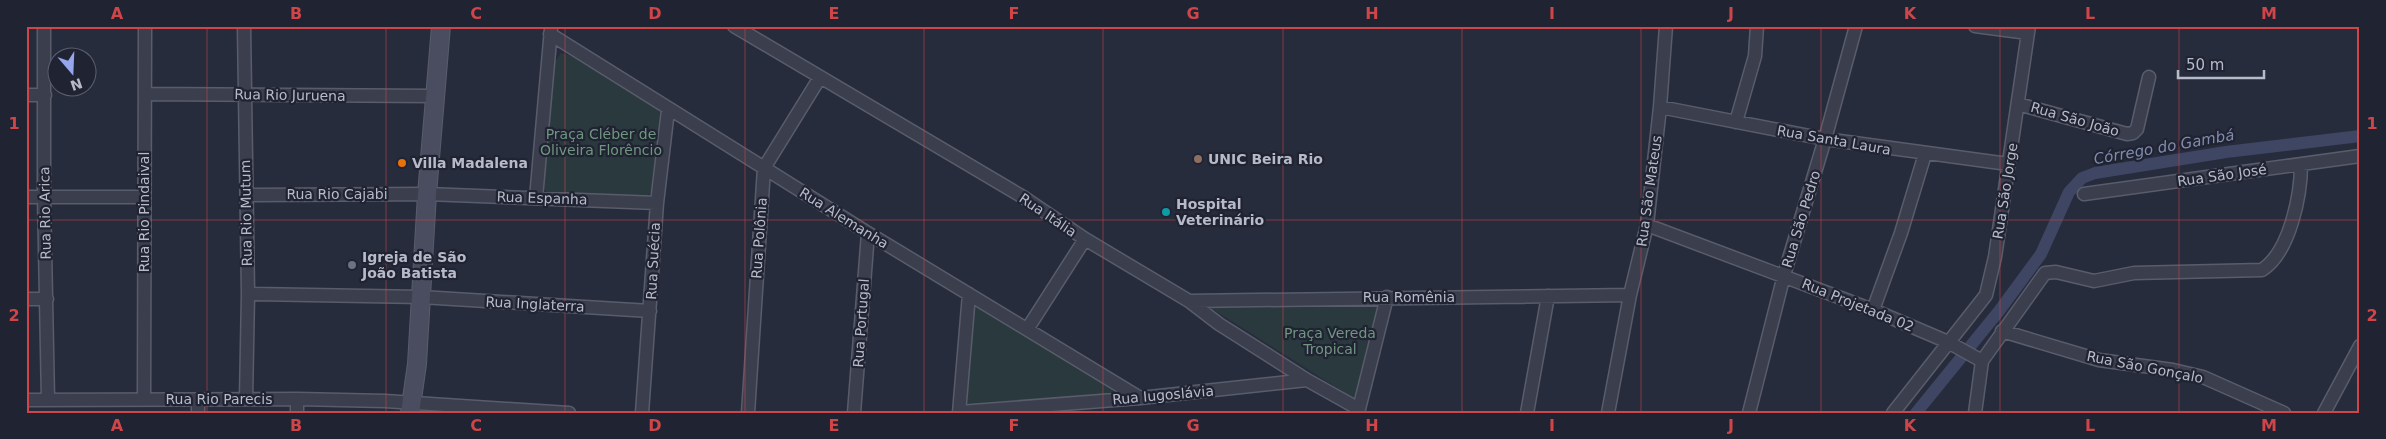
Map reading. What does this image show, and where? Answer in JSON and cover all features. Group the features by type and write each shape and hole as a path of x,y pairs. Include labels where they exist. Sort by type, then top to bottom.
{"main road":[{"path":"411,408 416,364 427,194 441,26"}],"street":[{"name":"Rua Rio Arica","path":"44,26 44,197 48,400"},
{"name":"Rua Rio Pindaival","path":"144,399 143,197 145,26"},
{"name":"Rua Rio Mutum","path":"244,26 243,94 248,294 246,399"},
{"name":"Rua Itália","path":"734,26 819,79 1023,197 1085,240 1189,301 1218,324 1359,411"},
{"name":"Rua São Mateus","path":"1608,413 1630,295 1647,224 1660,107 1666,26"},
{"path":"1736,122 1755,56 1757,26"},
{"name":"Rua São Pedro","path":"1749,413 1784,275 1825,139 1856,26"},
{"path":"1975,26 2029,30"},
{"path":"536,198 551,30"},
{"name":"Rua Alemanha","path":"551,30 668,110 868,234 1028,328 1140,398"},
{"name":"Rua São Jorge","path":"1893,413 1952,344 1986,295 1995,257 2029,30"},
{"name":"Rua São João","path":"2018,104 2133,134 2137,129 2149,78"},
{"name":"Rua Polônia","path":"748,413 764,168 819,79"},
{"name":"Rua Rio Juruena","path":"145,94 435,96"},
{"path":"26,95 45,95"},
{"name":"Rua Santa Laura","path":"1660,107 1825,139 2008,164"},
{"name":"Rua Suécia","path":"642,413 656,203 668,110"},
{"path":"1873,310 1901,233 1925,154"},
{"name":"Rua São José","path":"2084,194 2360,156"},
{"path":"1975,413 1980,360 2040,278 2050,272 2094,281 2134,273 2262,270 2277,256 2286,239 2301,183 2301,164"},
{"name":"Rua Espanha","path":"427,194 656,203"},
{"name":"Rua Rio Cajabi","path":"247,195 427,194"},
{"path":"26,197 143,197"},
{"name":"Rua Projetada 02","path":"1647,224 1873,310 1952,344 1980,360"},
{"name":"Rua Portugal","path":"854,413 868,234"},
{"path":"1028,328 1085,240"},
{"name":"Rua Inglaterra","path":"248,294 421,297 650,311"},
{"path":"960,412 969,294"},
{"name":"Rua Romênia","path":"1189,301 1630,295"},
{"path":"1527,413 1548,296"},
{"path":"1359,411 1387,297"},
{"path":"26,299 47,299"},
{"name":"Rua São Gonçalo","path":"2002,331 2099,360 2173,370 2203,377 2284,413"},
{"path":"2324,413 2360,346"},
{"name":"Rua Iugoslávia","path":"960,412 1140,398 1306,380"},
{"name":"Rua Rio Parecis","path":"26,400 48,400 96,407 144,399 297,399 411,408 569,413"},
{"path":"297,399 297,413"},
{"path":"198,400 198,413"}],"green space":[{"name":"Praça Cléber de Oliveira Florêncio","path":"561,53 571,56 655,106 660,112 651,192 645,198 547,193 544,188 552,66"},
{"name":"Praça Vereda Tropical","path":"1376,304 1377,310 1358,394 1353,398 1206,305"},
{"path":"984,308 1112,389 1113,393 1110,396 971,407 967,402 972,310"}],"waterway":[{"name":"Córrego do Gambá","path":"1916,413 1999,311 2041,254 2069,192 2082,178 2095,173 2226,152 2360,136"}],"place":[{"name":"UNIC Beira Rio","path":"1198,159"},
{"name":"Villa Madalena","path":"402,163"},
{"name":"Hospital Veterinário","path":"1166,212"},
{"name":"Igreja de São João Batista","path":"352,265"}]}
